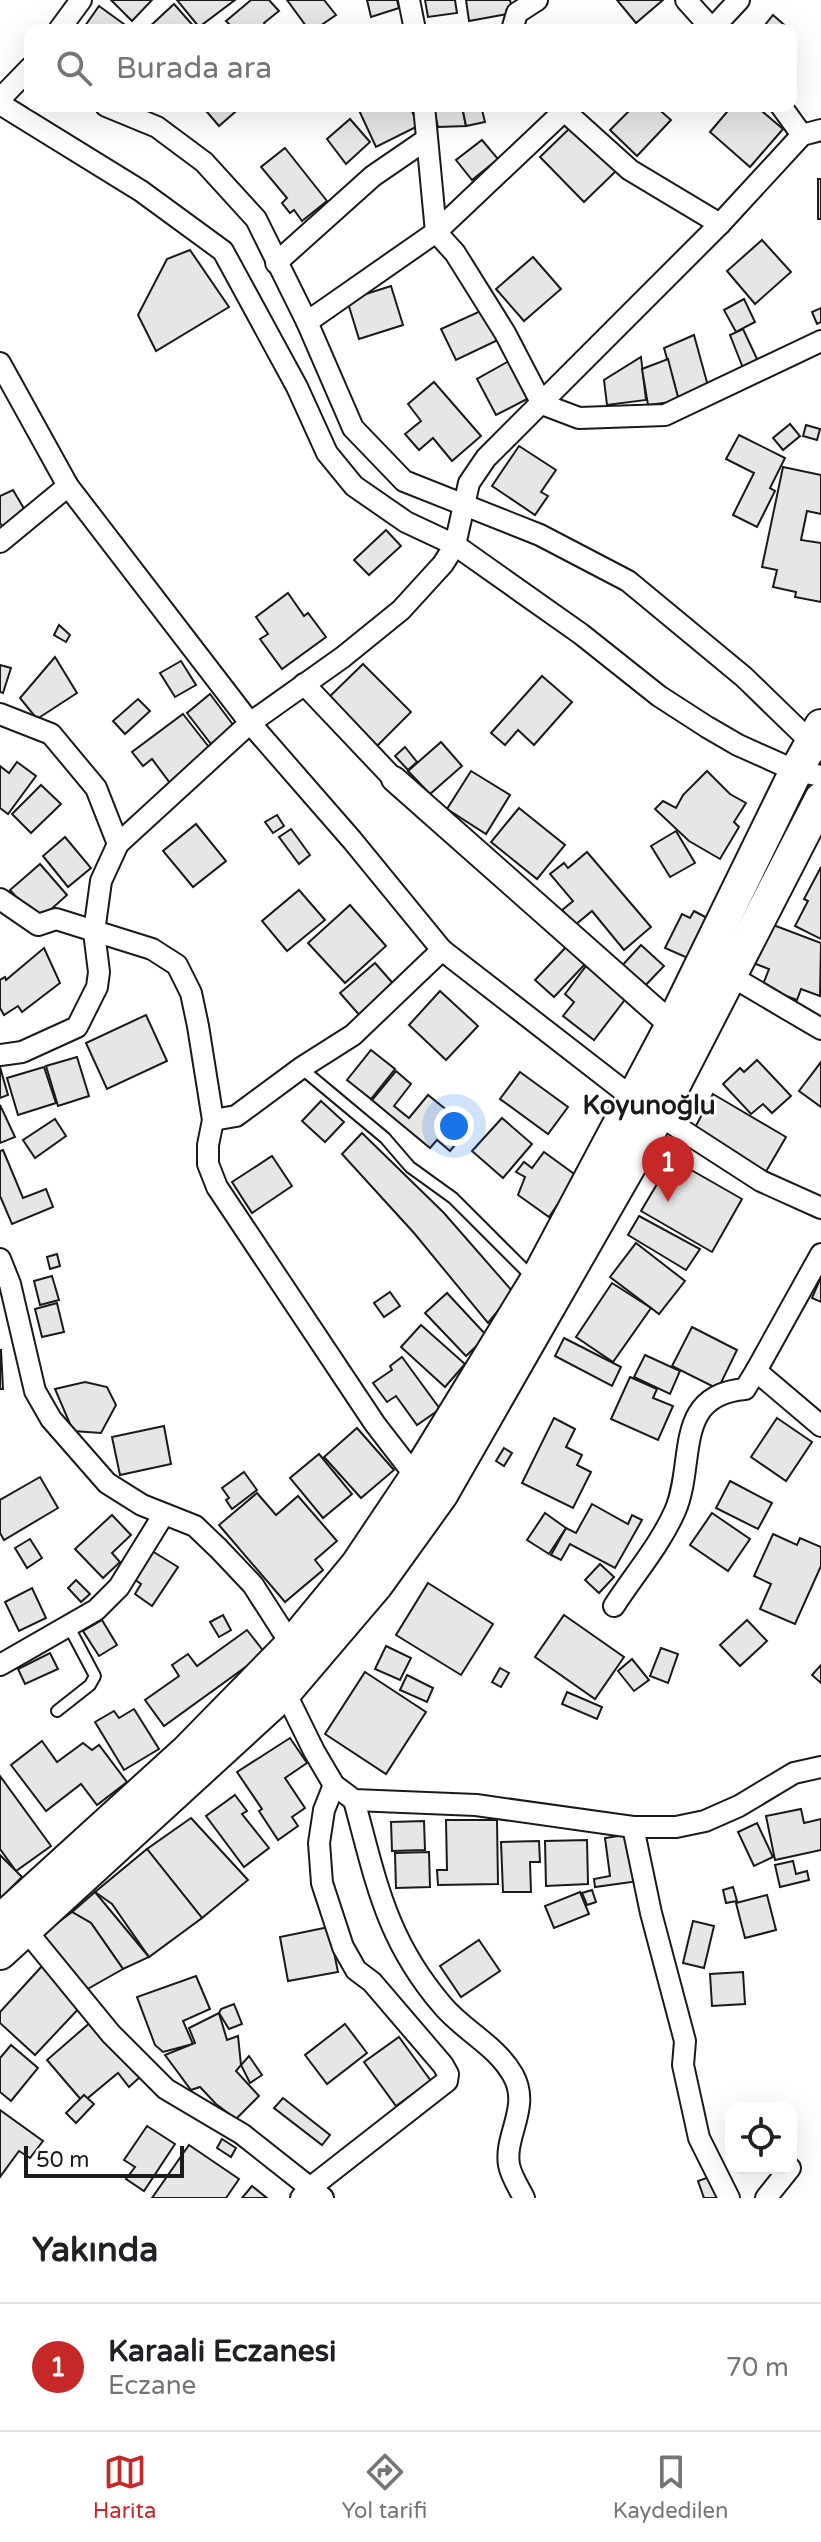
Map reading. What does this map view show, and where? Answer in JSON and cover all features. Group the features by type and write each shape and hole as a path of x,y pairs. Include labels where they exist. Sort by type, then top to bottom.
{"highway":[{"path":"428,1486 646,1106 672,1025 814,755"},
{"path":"0,1953 12,1925 187,1751 377,1584 536,1281 731,976 821,799"},
{"path":"12,1925 285,1692 298,1655"}],"street":[{"path":"63,24 81,0"},
{"path":"409,0 414,24"},
{"path":"514,24 517,13 537,0"},
{"path":"686,0 707,24"},
{"path":"717,24 739,0"},
{"path":"24,75 0,101 141,191 223,251 297,387 327,453 354,486 406,522 455,545 581,634 659,696 738,745 814,755"},
{"path":"121,112 157,127 204,162 256,219 307,322 353,428 404,481 466,503 540,535 628,581 744,677 814,755"},
{"path":"425,112 436,232 455,253 505,333 542,404 579,418 665,415 821,341"},
{"path":"307,322 436,232 559,112"},
{"path":"565,112 630,170 720,224"},
{"path":"0,1055 22,1052 77,1027 97,987 99,972 94,932 101,881 118,844 250,723 343,657 401,610 443,564 455,545 469,483 486,458 812,132 788,112"},
{"path":"276,263 373,176 427,139"},
{"path":"0,363 68,486 250,723 442,950 646,1106 761,1181 821,1208"},
{"path":"0,542 68,486"},
{"path":"304,684 394,779 672,1025"},
{"path":"0,714 51,734 96,788 118,844"},
{"path":"0,899 38,925 56,919 152,949 177,965 191,993 213,1120 208,1164 217,1187 375,1424 428,1486"},
{"path":"213,1120 236,1116 301,1068 353,1035 442,950"},
{"path":"731,976 821,1029"},
{"path":"614,1606 676,1509 692,1425 699,1411 718,1393 745,1389 821,1254"},
{"path":"0,1259 10,1284 35,1391 51,1419 107,1483 142,1505 195,1526 253,1585 298,1655"},
{"path":"756,1371 821,1426"},
{"path":"0,1665 96,1610 119,1587 164,1514"},
{"path":"285,1692 334,1785 354,1800 476,1805 633,1827 676,1827 705,1821 739,1806 794,1773 821,1767"},
{"path":"12,1925 111,2034 166,2089 242,2134 311,2195 447,2081 443,2065 372,1982 356,1970 343,1947 322,1883 319,1843 324,1810 334,1785"},
{"path":"354,1800 385,1913 400,1946 420,1979 446,2010 490,2047 513,2075 519,2093 519,2116 509,2163 524,2198"},
{"path":"633,1827 651,1913 685,2041 683,2065 699,2138 729,2198"},
{"path":"766,2198 785,2174"}],"lane":[{"path":"301,1068 385,1138 410,1167 453,1198 536,1281"},
{"path":"57,1711 90,1685 95,1676 69,1627"}],"building":[{"path":"111,0 152,0 132,21"},
{"path":"177,0 235,0 203,24 197,24"},
{"path":"251,0 269,0 279,11 265,24 229,24 226,21"},
{"path":"287,0 324,0 336,15 323,24 305,24"},
{"path":"367,0 397,0 399,8 371,17"},
{"path":"425,0 455,0 457,13 428,17"},
{"path":"466,0 510,0 513,13 469,21"},
{"path":"617,0 663,0 636,23"},
{"path":"174,4 192,24 152,24"},
{"path":"99,6 124,24 86,24"},
{"path":"773,15 783,24 766,24"},
{"path":"207,112 235,112 219,126"},
{"path":"360,112 412,112 418,126 376,147"},
{"path":"434,112 463,112 466,126 438,127"},
{"path":"463,112 482,112 485,122 466,126"},
{"path":"628,112 662,112 671,120 637,156 610,130"},
{"path":"727,112 763,112 783,129 750,167 710,132"},
{"path":"350,119 370,142 346,164 327,139"},
{"path":"573,125 616,171 584,202 540,157"},
{"path":"482,140 498,159 472,180 456,160"},
{"path":"285,148 327,201 302,221 294,210 290,213 282,203 287,198 261,167"},
{"path":"818,179 821,179 821,219 818,219"},
{"path":"762,240 791,272 755,304 727,271"},
{"path":"190,250 229,307 156,351 138,315 167,259"},
{"path":"533,257 561,289 524,321 496,289"},
{"path":"391,286 403,325 359,339 347,300"},
{"path":"744,299 755,322 736,332 724,310"},
{"path":"821,308 821,322 817,324 812,312"},
{"path":"485,309 500,339 456,360 441,329"},
{"path":"743,329 758,361 743,368 730,335"},
{"path":"694,335 708,386 679,401 664,348"},
{"path":"641,357 646,400 607,405 604,380"},
{"path":"668,359 679,401 648,405 642,369"},
{"path":"509,361 529,398 496,415 477,379"},
{"path":"434,382 481,436 452,461 433,438 419,450 405,434 421,421 408,404"},
{"path":"790,424 800,436 783,450 773,438"},
{"path":"806,425 820,429 817,440 803,436"},
{"path":"739,435 785,458 770,488 775,491 757,527 733,515 754,473 726,459"},
{"path":"519,446 556,470 541,492 548,496 535,515 492,486"},
{"path":"783,467 821,475 821,514 807,511 801,540 821,543 821,602 795,597 796,592 773,587 777,570 762,567"},
{"path":"13,490 26,512 4,529 0,523 0,496"},
{"path":"386,530 401,546 369,575 354,560"},
{"path":"288,593 304,616 308,613 326,637 282,669 260,639 268,634 256,617"},
{"path":"59,625 70,635 66,642 54,635"},
{"path":"55,657 77,693 37,719 20,698"},
{"path":"181,661 196,685 175,697 160,673"},
{"path":"363,664 411,712 371,752 323,703"},
{"path":"0,665 11,668 3,693 0,692"},
{"path":"542,676 572,702 534,745 518,730 505,745 491,733"},
{"path":"210,694 234,726 211,744 187,713"},
{"path":"138,699 150,711 125,734 113,721"},
{"path":"183,714 212,751 170,783 152,759 143,766 132,752"},
{"path":"441,742 462,766 430,794 408,771"},
{"path":"405,747 417,762 408,770 395,756"},
{"path":"17,762 36,776 8,814 0,808 0,766 9,773"},
{"path":"471,771 510,795 486,834 447,809"},
{"path":"707,771 730,794 746,803 734,822 739,827 720,859 689,841 655,809 663,801 676,808 683,795"},
{"path":"41,785 61,804 31,833 12,814"},
{"path":"519,808 565,845 537,879 491,842"},
{"path":"277,815 284,826 273,833 265,822"},
{"path":"196,824 226,861 193,887 163,851"},
{"path":"291,829 310,855 299,864 279,837"},
{"path":"676,831 695,863 670,877 651,846"},
{"path":"65,837 91,868 68,887 43,856"},
{"path":"587,852 651,927 624,950 592,911 575,925 562,910 573,901 550,874 564,863 568,868"},
{"path":"40,864 67,895 38,921 10,890"},
{"path":"821,867 821,939 795,926 808,901 804,899"},
{"path":"299,890 325,920 287,951 262,921"},
{"path":"350,905 386,946 345,983 308,943"},
{"path":"694,911 709,919 690,959 665,948 682,914 690,918"},
{"path":"768,923 821,943 820,996 801,989 797,1000 762,987 769,969 753,963"},
{"path":"568,945 587,962 554,997 535,980"},
{"path":"641,945 664,966 640,991 618,970"},
{"path":"44,948 60,983 22,1012 18,1006 4,1015 0,1008 0,980 5,977 6,980"},
{"path":"375,963 397,988 362,1018 340,993"},
{"path":"586,966 627,997 594,1040 563,1016 574,1002 565,994"},
{"path":"440,991 478,1026 446,1060 409,1025"},
{"path":"146,1015 167,1061 107,1089 86,1043"},
{"path":"371,1050 395,1069 371,1099 347,1080"},
{"path":"77,1057 89,1096 58,1106 46,1066"},
{"path":"757,1060 791,1096 772,1113 763,1104 751,1114 723,1084 740,1068 744,1072"},
{"path":"821,1062 821,1107 799,1091"},
{"path":"0,1067 8,1095 0,1098"},
{"path":"44,1067 56,1103 18,1115 7,1078"},
{"path":"396,1071 411,1084 394,1106 409,1118 428,1095 469,1128 450,1151 437,1140 430,1148 372,1100"},
{"path":"520,1072 568,1107 548,1134 500,1099"},
{"path":"713,1094 786,1137 764,1175 691,1135"},
{"path":"321,1101 344,1122 325,1142 302,1121"},
{"path":"0,1105 15,1137 0,1143"},
{"path":"502,1118 532,1144 503,1178 472,1151"},
{"path":"55,1119 66,1136 35,1158 23,1140"},
{"path":"362,1133 444,1213 513,1292 488,1323 414,1233 342,1154"},
{"path":"3,1150 23,1198 46,1189 53,1207 12,1224 0,1196 0,1151"},
{"path":"544,1152 577,1176 549,1217 518,1195 525,1177 516,1172 524,1162 532,1168"},
{"path":"272,1156 292,1186 252,1213 232,1182"},
{"path":"672,1159 742,1199 712,1252 641,1211"},
{"path":"639,1216 700,1249 686,1270 628,1235"},
{"path":"636,1243 685,1281 659,1314 610,1277"},
{"path":"57,1254 60,1266 50,1269 47,1257"},
{"path":"52,1276 59,1300 40,1305 34,1281"},
{"path":"821,1277 821,1302 812,1298"},
{"path":"612,1283 651,1308 613,1362 576,1337"},
{"path":"390,1292 400,1306 384,1317 374,1303"},
{"path":"447,1293 487,1336 466,1356 425,1313"},
{"path":"57,1303 64,1332 42,1337 35,1309"},
{"path":"421,1325 465,1364 445,1387 401,1347"},
{"path":"692,1327 737,1350 718,1389 672,1366"},
{"path":"564,1338 621,1367 612,1386 555,1356"},
{"path":"1,1350 3,1389 0,1389"},
{"path":"645,1355 680,1371 670,1394 634,1377"},
{"path":"402,1357 440,1409 417,1425 396,1396 387,1402 373,1383 392,1370 390,1366"},
{"path":"630,1377 657,1389 653,1398 673,1406 658,1440 611,1419"},
{"path":"85,1382 107,1387 116,1405 101,1433 73,1431 55,1389"},
{"path":"554,1418 575,1429 566,1447 582,1455 577,1465 591,1472 573,1508 522,1483"},
{"path":"777,1418 812,1442 786,1481 751,1457"},
{"path":"164,1426 171,1464 120,1475 112,1437"},
{"path":"357,1428 394,1470 361,1498 324,1457"},
{"path":"504,1448 512,1453 504,1466 496,1461"},
{"path":"319,1454 352,1494 323,1518 290,1478"},
{"path":"244,1472 257,1490 232,1509 222,1488"},
{"path":"40,1477 58,1508 4,1540 0,1533 0,1500"},
{"path":"730,1481 772,1503 758,1529 716,1508"},
{"path":"257,1493 276,1515 298,1496 337,1541 315,1560 323,1570 285,1602 219,1525"},
{"path":"592,1504 628,1524 632,1515 642,1520 615,1568 570,1544 561,1560 551,1555 566,1528 576,1533"},
{"path":"545,1513 566,1528 549,1554 527,1540"},
{"path":"712,1513 750,1539 728,1571 690,1545"},
{"path":"112,1515 131,1535 112,1553 120,1562 103,1578 75,1549"},
{"path":"773,1534 797,1545 800,1538 821,1547 821,1566 795,1624 760,1609 771,1584 754,1576"},
{"path":"30,1539 42,1558 27,1568 15,1548"},
{"path":"152,1551 178,1567 152,1606 135,1594 141,1584 134,1579"},
{"path":"600,1564 614,1577 599,1593 585,1580"},
{"path":"76,1580 90,1594 81,1602 68,1588"},
{"path":"428,1583 493,1624 461,1675 396,1635"},
{"path":"32,1588 46,1618 19,1631 5,1602"},
{"path":"223,1615 231,1630 219,1637 210,1622"},
{"path":"564,1615 624,1657 595,1699 535,1657"},
{"path":"102,1620 117,1645 99,1656 83,1631"},
{"path":"747,1620 767,1641 740,1666 720,1645"},
{"path":"247,1630 265,1653 164,1726 145,1700 179,1676 172,1665 188,1654 197,1666"},
{"path":"386,1646 411,1658 400,1680 375,1669"},
{"path":"661,1648 678,1654 668,1683 650,1676"},
{"path":"50,1653 58,1669 25,1684 18,1669"},
{"path":"632,1659 649,1680 634,1691 618,1671"},
{"path":"821,1665 821,1683 812,1675"},
{"path":"500,1668 509,1673 501,1687 492,1682"},
{"path":"365,1672 426,1712 386,1774 325,1734"},
{"path":"407,1675 433,1688 427,1702 400,1690"},
{"path":"567,1692 602,1707 597,1719 562,1704"},
{"path":"134,1709 159,1749 124,1770 95,1722 114,1711 119,1718"},
{"path":"290,1738 307,1763 285,1778 305,1808 292,1817 298,1826 278,1840 237,1772"},
{"path":"42,1741 57,1762 83,1743 92,1750 99,1745 127,1782 97,1805 81,1784 46,1811 11,1765"},
{"path":"0,1776 51,1846 16,1871 0,1849"},
{"path":"235,1795 247,1811 242,1814 269,1848 244,1867 206,1816"},
{"path":"801,1809 804,1823 821,1819 821,1850 775,1860 766,1816"},
{"path":"191,1818 248,1880 202,1918 147,1849"},
{"path":"446,1820 497,1820 498,1884 438,1885 437,1870 447,1870"},
{"path":"424,1821 425,1850 392,1851 391,1822"},
{"path":"757,1823 773,1857 754,1866 738,1832"},
{"path":"632,1834 639,1881 595,1887 594,1879 610,1876 605,1838"},
{"path":"587,1840 588,1884 546,1886 545,1841"},
{"path":"539,1841 540,1862 530,1862 531,1892 503,1892 501,1842"},
{"path":"147,1849 202,1918 149,1957 112,1904 95,1892"},
{"path":"429,1852 430,1887 396,1888 395,1853"},
{"path":"0,1855 22,1877 0,1899"},
{"path":"793,1861 796,1874 807,1871 809,1880 780,1887 775,1865"},
{"path":"733,1887 737,1901 726,1903 723,1890"},
{"path":"592,1890 596,1902 587,1905 582,1893"},
{"path":"95,1892 149,1957 123,1969 91,1923 72,1912"},
{"path":"580,1892 589,1914 554,1928 545,1906"},
{"path":"767,1895 776,1930 745,1938 736,1903"},
{"path":"72,1912 91,1923 123,1969 84,1991 41,1935"},
{"path":"693,1921 714,1926 704,1968 683,1963"},
{"path":"329,1927 338,1972 288,1981 280,1937"},
{"path":"479,1940 500,1971 461,1997 440,1966"},
{"path":"43,1965 84,2003 35,2055 0,2023 0,2012"},
{"path":"743,1972 745,2004 712,2006 710,1974"},
{"path":"196,1976 210,2009 183,2021 193,2044 163,2052 155,2045 137,1997"},
{"path":"234,2004 242,2024 229,2029 219,2013 221,2009"},
{"path":"219,2013 227,2040 238,2036 241,2065 236,2071 259,2096 236,2119 200,2087 191,2090 165,2055 195,2043 189,2028"},
{"path":"92,2021 140,2077 129,2087 118,2073 83,2102 47,2060"},
{"path":"345,2024 367,2053 327,2084 305,2055"},
{"path":"399,2037 431,2081 396,2106 364,2062"},
{"path":"11,2045 38,2068 11,2101 0,2092 0,2058"},
{"path":"249,2056 262,2075 250,2083 241,2065"},
{"path":"84,2095 94,2104 76,2123 66,2113"},
{"path":"283,2098 330,2135 322,2145 274,2108"},
{"path":"0,2110 43,2141 30,2158 19,2151 0,2177"},
{"path":"147,2126 175,2144 144,2191 126,2179 135,2167 124,2160"},
{"path":"222,2139 236,2148 231,2157 217,2148"},
{"path":"189,2145 239,2179 226,2198 152,2198"},
{"path":"712,2176 720,2198 704,2198 698,2181"},
{"path":"252,2186 267,2198 242,2198"}],"place":[{"name":"Karaali Eczanesi","path":"668,1202"}],"district":[{"name":"Koyunoğlu","path":"649,1105"}]}
